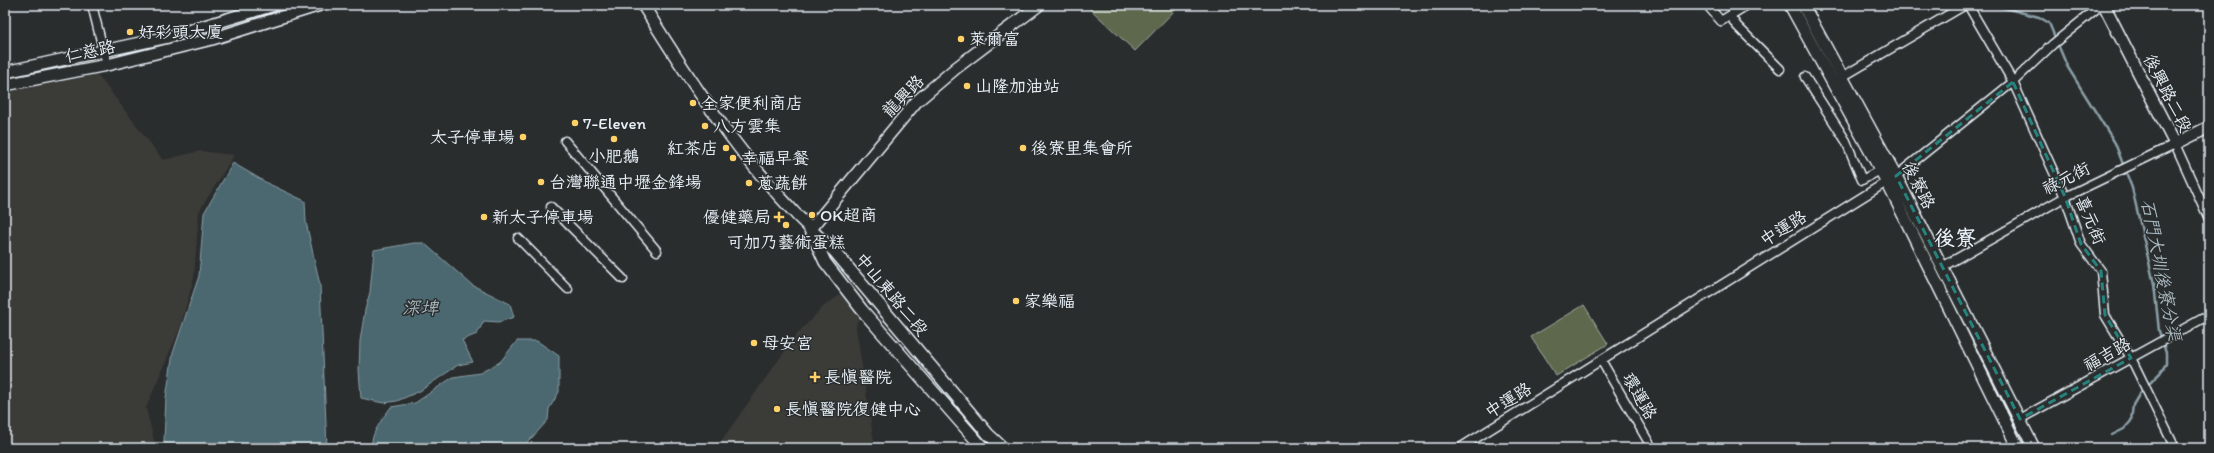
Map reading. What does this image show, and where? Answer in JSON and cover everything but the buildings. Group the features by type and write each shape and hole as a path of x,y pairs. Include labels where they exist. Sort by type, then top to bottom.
{"street":[{"path":"92,5 107,65"},
{"name":"仁慈路","path":"5,72 103,52 208,27 274,5"},
{"name":"仁慈路","path":"5,85 107,65 212,39 320,5"},
{"path":"643,5 711,112 749,160 810,230"},
{"name":"龍興路","path":"810,230 916,102 956,68 1039,5"},
{"path":"1707,5 1722,22 1747,5"},
{"name":"後寮路","path":"1790,5 1942,267 2034,448"},
{"name":"後寮路","path":"1803,5 1842,77 1885,168"},
{"path":"1842,77 1967,5"},
{"name":"喜元街","path":"1967,5 2013,82 2065,197 2081,244 2101,271 2105,315 2131,358 2175,448"},
{"name":"中運路","path":"1460,448 1891,179 2013,82 2053,44 2103,5"},
{"name":"後興路二段","path":"2103,5 2175,144 2209,219"},
{"path":"1730,16 1737,26 1780,69"},
{"path":"1805,77 1846,141 1862,180 1885,168"},
{"name":"祿元街","path":"1942,267 2065,197 2209,127"},
{"path":"565,141 657,251"},
{"name":"後寮路","path":"1891,179 2018,448"},
{"path":"551,207 623,279"},
{"name":"中山東路二段","path":"810,230 825,262 862,310 983,448"},
{"name":"中山東路二段","path":"810,230 835,252 988,434 1003,448"},
{"path":"518,238 568,289"},
{"name":"福吉路","path":"2020,419 2209,315"},
{"name":"環運路","path":"1601,360 1652,448"}],"highlighted area":[{"path":"2013,82 2065,197 2081,244 2101,271 2105,315 2131,358 2020,419 1896,176"}],"shaded area":[{"path":"91,66 163,160 200,151 234,155 199,212 194,278 180,328 146,408 156,448 5,448 5,85"},
{"name":"長慎醫院","path":"841,294 861,317 857,321 856,328 875,448 716,448 797,334 824,306"}],"green space":[{"path":"1086,5 1180,5 1135,51"},
{"path":"1584,305 1608,344 1556,376 1531,337"}],"water":[{"path":"233,163 267,183 305,201 306,222 320,285 327,448 169,448 164,441 166,398 173,353 199,276 204,213"},
{"name":"深埤","path":"414,243 424,243 472,285 510,304 514,317 499,322 484,321 477,334 462,340 473,362 458,365 420,391 397,401 383,403 361,398 359,370 360,341 365,310 370,292 374,250"},
{"path":"517,341 537,341 559,356 559,392 549,409 548,420 530,440 519,448 372,448 375,432 391,407 415,403 453,377 480,373 500,362"}],"waterway":[{"name":"石門大圳後寮分渠","path":"1993,5 2039,17 2049,23 2067,66 2115,143 2132,188 2154,284 2159,331 2166,353 2166,364 2160,373 2140,393 2133,405 2131,421 2124,429 2112,435"}],"place":[{"name":"好彩頭大廈","path":"130,32"},
{"name":"萊爾富","path":"961,39"},
{"name":"山隆加油站","path":"967,86"},
{"name":"全家便利商店","path":"693,103"},
{"name":"7-Eleven","path":"575,123"},
{"name":"八方雲集","path":"705,126"},
{"name":"太子停車場","path":"523,137"},
{"name":"小肥鵝","path":"614,139"},
{"name":"紅茶店","path":"726,148"},
{"name":"後寮里集會所","path":"1023,148"},
{"name":"幸福早餐","path":"733,158"},
{"name":"台灣聯通中壢金鋒場","path":"541,182"},
{"name":"蔥蔬餅","path":"749,183"},
{"name":"OK超商","path":"812,215"},
{"name":"新太子停車場","path":"484,217"},
{"name":"優健藥局","path":"779,217"},
{"name":"可加乃藝術蛋糕","path":"786,225"},
{"name":"家樂福","path":"1016,301"},
{"name":"母安宮","path":"754,343"},
{"name":"長慎醫院","path":"815,377"},
{"name":"長慎醫院復健中心","path":"777,409"}],"district":[{"name":"後寮","path":"1955,237"}]}
